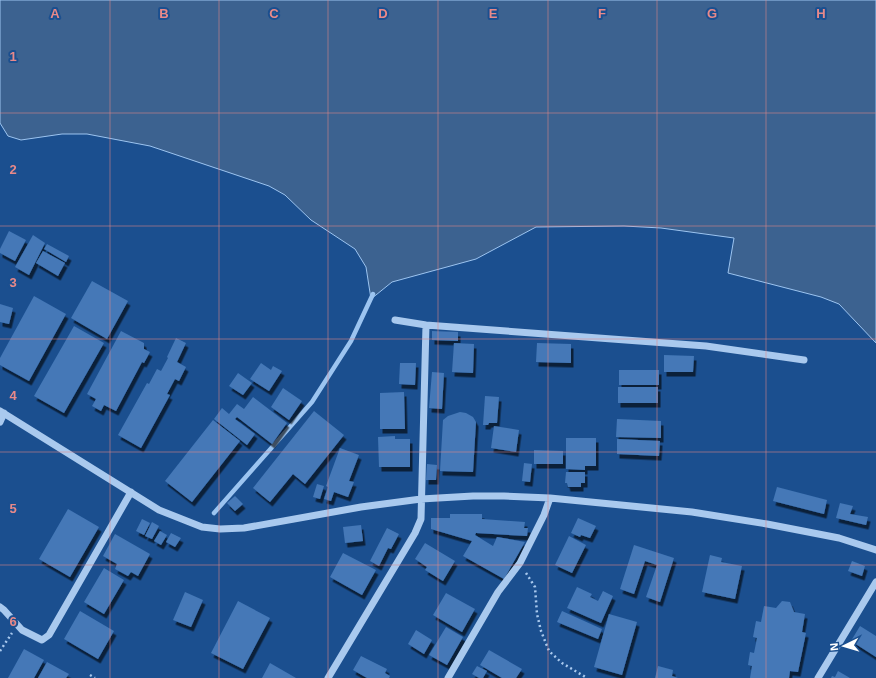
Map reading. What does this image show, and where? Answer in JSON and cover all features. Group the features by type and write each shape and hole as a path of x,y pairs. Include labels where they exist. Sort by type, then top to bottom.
{"street":[{"path":"395,320 426,324 706,346 804,360"},
{"path":"328,678 415,534 421,519 426,324"},
{"path":"0,422 2,412 159,510 202,527 220,529 244,528 421,499 474,496 550,498 699,513 839,538 876,550"},
{"path":"0,607 22,630 42,640 49,634 131,492"},
{"path":"448,678 498,592 520,563 544,515 550,498"},
{"path":"818,678 876,582"}],"path":[{"path":"520,563 535,587 537,614 541,632 549,651 562,663 587,678"},
{"path":"0,651 17,625"},
{"path":"90,675 95,678"}],"water":[{"path":"0,0 876,0 876,343 839,304 821,297 728,273 734,238 661,228 624,226 536,227 476,259 392,282 371,299 366,267 355,249 311,220 285,195 269,186 150,146 87,134 62,134 21,140 8,136 0,123"}],"building":[{"path":"9,231 26,240 15,261 0,253 0,249"},
{"path":"33,235 45,243 29,275 15,267"},
{"path":"47,244 69,256 66,262 44,249"},
{"path":"43,251 65,263 58,276 36,263"},
{"path":"92,281 128,301 107,339 71,318"},
{"path":"34,296 66,314 29,381 0,365 0,358"},
{"path":"0,304 13,308 9,324 0,322"},
{"path":"74,326 104,343 64,413 34,396"},
{"path":"121,331 144,343 144,349 150,352 144,363 142,362 116,411 104,405 101,411 92,406 96,399 87,394"},
{"path":"432,331 458,332 458,341 432,340"},
{"path":"176,338 186,343 177,362 186,367 179,381 175,379 167,394 170,395 141,448 118,435 147,383 149,384 157,369 161,371"},
{"path":"454,343 474,344 473,373 452,372"},
{"path":"537,343 571,344 571,363 536,362"},
{"path":"664,355 694,356 693,372 664,372"},
{"path":"261,363 271,370 273,366 282,371 269,391 250,379"},
{"path":"400,363 416,363 415,385 399,384"},
{"path":"619,370 659,370 659,385 619,385"},
{"path":"432,372 444,373 442,409 429,408"},
{"path":"238,373 252,383 243,395 229,386"},
{"path":"618,387 658,387 658,403 618,403"},
{"path":"283,388 302,401 289,420 271,407"},
{"path":"404,392 405,429 380,429 380,393"},
{"path":"485,396 499,397 497,423 483,425"},
{"path":"253,397 287,423 272,444 237,417 235,419 255,434 247,445 214,419 222,408 229,414 237,404 244,409"},
{"path":"314,411 344,435 305,484 293,474 270,502 253,488"},
{"path":"460,412 466,413 473,417 476,422 473,472 440,471 443,420 448,416"},
{"path":"617,419 661,421 661,438 616,437"},
{"path":"213,420 240,441 192,502 165,481"},
{"path":"494,426 519,430 516,452 491,448"},
{"path":"395,436 395,439 410,439 410,467 379,467 378,437"},
{"path":"566,438 596,438 596,466 585,466 585,470 566,469"},
{"path":"617,439 660,441 659,456 617,454"},
{"path":"340,448 359,455 349,481 354,482 348,497 334,492 331,501 324,499 328,487 326,486"},
{"path":"534,450 563,451 563,464 534,464"},
{"path":"524,463 532,464 530,482 522,481"},
{"path":"427,464 437,465 436,480 426,480"},
{"path":"566,472 585,472 585,483 581,483 581,487 568,487 567,483 565,483"},
{"path":"317,484 324,486 320,499 313,497"},
{"path":"777,487 827,500 824,514 773,501"},
{"path":"235,496 243,504 235,511 227,503"},
{"path":"840,503 853,506 850,514 868,517 866,525 836,518"},
{"path":"68,509 99,527 70,577 39,559"},
{"path":"450,514 482,514 482,519 525,522 524,528 528,528 527,536 476,533 475,535 493,546 497,537 525,542 504,579 463,556 472,541 431,529 431,518 450,518"},
{"path":"578,518 596,526 590,538 581,535 580,537 571,533"},
{"path":"142,519 150,523 144,535 136,531"},
{"path":"152,522 159,526 152,539 145,536"},
{"path":"361,525 363,541 345,543 343,527"},
{"path":"387,528 399,534 391,549 388,548 379,566 370,561"},
{"path":"160,531 167,535 161,545 154,541"},
{"path":"171,533 181,538 175,547 166,542"},
{"path":"115,534 150,554 138,576 131,572 128,576 115,569 117,564 103,556"},
{"path":"569,536 586,545 572,573 555,565"},
{"path":"425,543 455,561 443,581 425,570 427,567 415,559"},
{"path":"634,545 674,558 660,602 646,597 657,565 645,561 634,594 620,589"},
{"path":"343,553 376,570 362,595 330,577"},
{"path":"710,555 722,558 721,562 742,566 735,599 702,592"},
{"path":"852,561 865,566 862,576 848,571"},
{"path":"104,568 124,580 104,614 84,602"},
{"path":"577,587 592,594 590,597 598,601 603,591 613,596 601,623 567,608"},
{"path":"185,592 203,600 191,627 173,620"},
{"path":"446,593 475,609 462,632 433,615"},
{"path":"238,601 270,618 243,669 211,653"},
{"path":"782,601 790,602 794,612 805,614 802,632 806,633 798,672 790,671 789,678 750,678 752,666 748,665 750,652 754,653 757,638 753,637 756,621 761,622 764,606 776,608"},
{"path":"80,611 114,631 98,659 64,639"},
{"path":"562,611 602,629 598,639 557,622"},
{"path":"609,614 637,622 622,675 594,667"},
{"path":"860,626 876,636 876,657 851,641"},
{"path":"446,627 463,637 447,665 429,655"},
{"path":"416,630 432,640 424,654 408,644"},
{"path":"24,649 44,660 34,678 8,678"},
{"path":"489,650 522,669 516,678 502,678 480,665"},
{"path":"361,656 387,669 385,673 390,676 389,678 367,678 353,670"},
{"path":"47,662 69,674 66,678 38,678"},
{"path":"270,663 296,678 262,678"},
{"path":"477,666 487,671 483,678 479,678 472,674"},
{"path":"658,666 673,670 672,676 678,678 655,678"},
{"path":"838,671 850,678 831,678 832,676 835,677"}],"waterway":[{"path":"214,513 312,402 351,341 373,294"}]}
